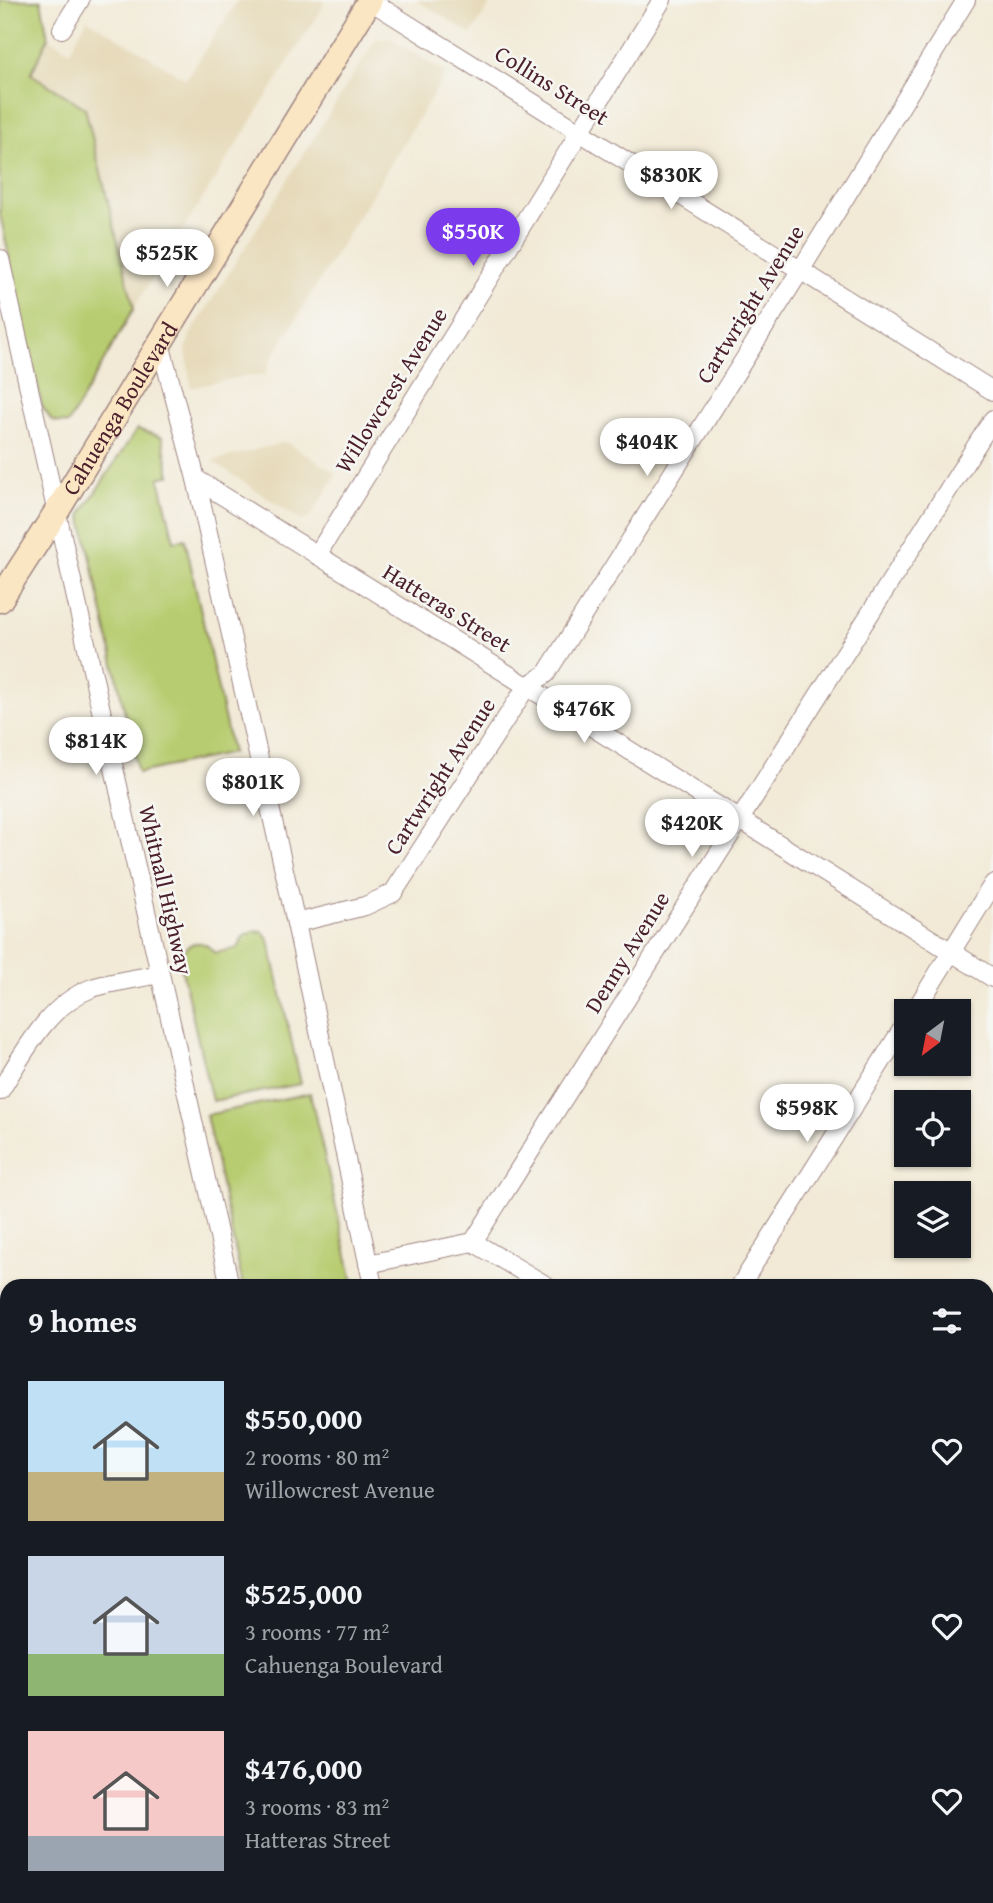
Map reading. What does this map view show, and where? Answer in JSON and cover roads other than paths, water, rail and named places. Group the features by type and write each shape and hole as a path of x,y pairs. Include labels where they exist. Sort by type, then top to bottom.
{"main road":[{"name":"Cahuenga Boulevard","path":"0,600 369,0"}],"street":[{"path":"62,29 80,0"},
{"name":"Collins Street","path":"369,0 993,391"},
{"name":"Willowcrest Avenue","path":"317,555 662,0"},
{"name":"Cartwright Avenue","path":"296,923 365,906 393,894 527,687 546,674 967,0"},
{"name":"Whitnall Highway","path":"0,259 228,1279"},
{"path":"160,342 196,480 296,923 371,1279"},
{"name":"Denny Avenue","path":"473,1242 993,419"},
{"name":"Hatteras Street","path":"196,480 993,978"},
{"path":"922,999 993,884"},
{"path":"0,1091 38,1031 65,1003 91,989 160,974"},
{"path":"744,1279 894,1042"},
{"path":"368,1264 473,1242 535,1279"}]}
